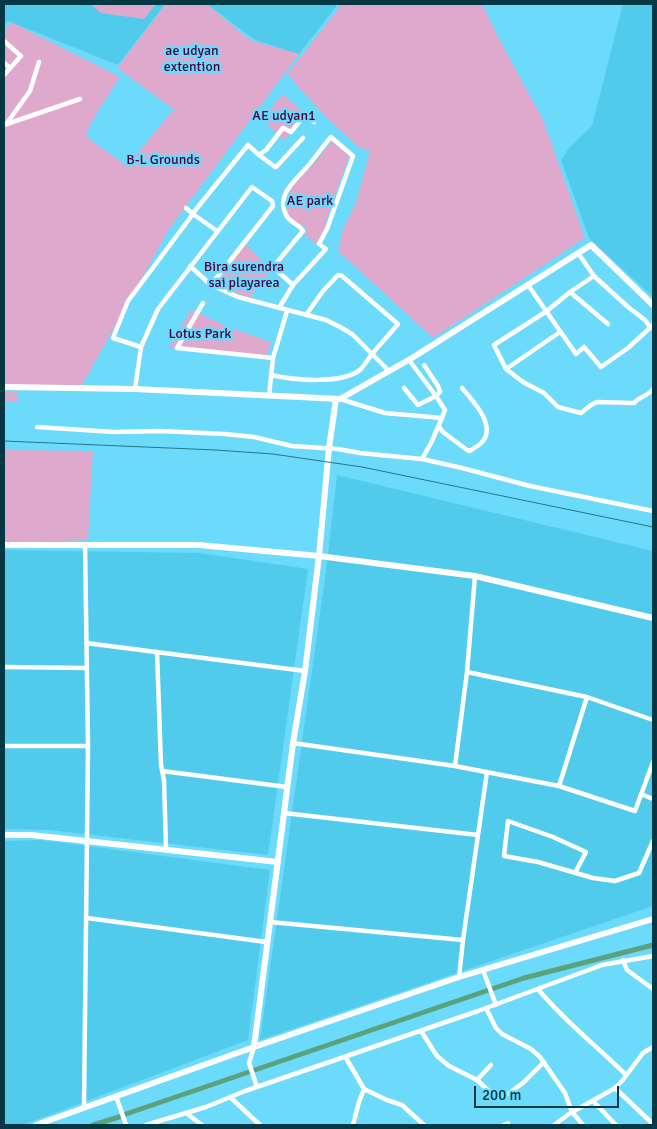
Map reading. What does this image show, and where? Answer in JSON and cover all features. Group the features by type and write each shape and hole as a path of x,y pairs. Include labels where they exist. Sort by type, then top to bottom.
{"street":[{"path":"4,40 21,56 4,75"},
{"path":"5,124 30,91 39,62"},
{"path":"4,63 10,68"},
{"path":"5,124 80,99"},
{"path":"260,155 283,128 291,132 305,115 314,122"},
{"path":"279,308 294,285 326,249 319,244 327,229 353,156 331,137 307,167 290,183 283,202 288,220 303,231 273,267 294,285"},
{"path":"141,347 112,338 128,302 193,214 248,146 276,167 303,138"},
{"path":"135,389 141,347 158,309 216,231 252,187 272,201 273,206 211,285"},
{"path":"186,208 216,231"},
{"path":"338,399 409,360 591,245 653,305"},
{"path":"528,284 576,354 584,347 601,367 621,353 652,326 594,276 578,253"},
{"path":"190,266 211,285 238,297 326,320 340,327 352,334 389,371"},
{"path":"271,375 286,379 335,379 350,376 360,369 398,324 342,276 338,275 322,291 306,315"},
{"path":"594,276 494,345 506,369 523,382 544,393 558,407 581,413 597,402 634,403 642,396 649,394 653,389"},
{"path":"570,292 608,324"},
{"path":"203,303 177,348 274,358"},
{"path":"268,396 274,358 287,311"},
{"path":"506,369 560,332"},
{"path":"409,360 446,410 422,459"},
{"path":"418,405 440,392 424,365"},
{"path":"4,386 135,389 338,399 385,413 442,418"},
{"path":"404,388 418,405 418,415"},
{"path":"439,427 467,450 470,451 483,442 487,432 481,412 462,388"},
{"path":"257,1087 249,1063 254,1047 266,942 319,556 329,448 338,399"},
{"path":"37,427 114,432 160,431 225,434 254,437 292,446 329,448 422,459 530,486 653,511"},
{"path":"84,1107 88,746 85,544"},
{"path":"4,545 199,545 319,556 475,576 653,618"},
{"path":"455,766 467,672 475,576"},
{"path":"86,643 304,671"},
{"path":"157,652 166,849"},
{"path":"4,667 86,668"},
{"path":"467,672 587,697 653,720"},
{"path":"559,786 587,697"},
{"path":"293,743 455,766 559,786 635,811 653,762"},
{"path":"4,746 88,746"},
{"path":"162,771 287,787"},
{"path":"460,977 463,940 487,772"},
{"path":"641,794 653,799"},
{"path":"284,813 478,835"},
{"path":"575,873 586,852 554,837 508,821 504,856 538,862 575,873 593,878 615,881 639,873 653,841"},
{"path":"4,835 31,835 86,840 278,862"},
{"path":"87,918 266,942"},
{"path":"36,1125 254,1047 460,977 653,919"},
{"path":"270,922 463,940"},
{"path":"146,1125 346,1058 602,964 653,956"},
{"path":"623,960 627,970 653,989"},
{"path":"483,970 495,1002"},
{"path":"538,989 565,1020 602,1051 626,1075"},
{"path":"486,1008 496,1028 502,1034 531,1049 544,1062 565,1093 572,1112 583,1125"},
{"path":"421,1031 437,1056 449,1066 477,1080 491,1093"},
{"path":"554,1125 572,1112 615,1088 643,1053 653,1047"},
{"path":"346,1058 364,1089 402,1105 424,1125"},
{"path":"508,1094 524,1082 544,1062"},
{"path":"477,1080 490,1065"},
{"path":"615,1088 653,1124"},
{"path":"353,1125 364,1089"},
{"path":"116,1096 126,1125"},
{"path":"230,1097 260,1125"},
{"path":"593,1101 616,1125"},
{"path":"186,1113 201,1125"}],"shaded area":[{"path":"4,4 165,4 118,65 8,21 4,24"},
{"path":"207,4 338,4 299,54 255,40"},
{"path":"623,4 653,4 653,297 589,238 561,160 570,147 592,126"},
{"path":"337,475 653,551 653,906 260,1040 326,571"},
{"path":"4,550 199,553 308,569 268,855 50,830 4,829"},
{"path":"41,840 270,870 248,1040 23,1125 4,1125 4,841"}],"green space":[{"path":"90,4 156,4 144,19 101,13"},
{"path":"166,4 207,4 253,41 299,54 169,229 81,387 4,384 4,32 11,22 120,77 86,133 89,139 127,166 172,111 177,112 117,68"},
{"path":"342,4 482,4 543,120 585,238 433,338 338,251 343,229 356,203 370,151 358,147 323,114 287,74"},
{"name":"AE udyan1","path":"283,94 305,114 284,140 262,119"},
{"name":"AE park","path":"332,141 349,156 325,224 328,226 316,244 306,236 304,225 298,225 289,216 285,202 293,185"},
{"name":"Bira surendra sai playarea","path":"245,244 272,270 250,298 214,284"},
{"name":"Lotus Park","path":"191,310 228,327 271,342 266,359 169,348"},
{"path":"4,391 17,392 17,402 4,402"},
{"path":"4,450 93,451 88,540 4,543"}],"waterway":[{"path":"126,1114 524,978 653,945"},
{"path":"93,1125 119,1117"}],"railway":[{"path":"4,441 273,454 362,467 653,527"}],"park label":[{"name":"ae udyan extention","path":"192,59"},
{"name":"B-L Grounds","path":"163,160"}]}
